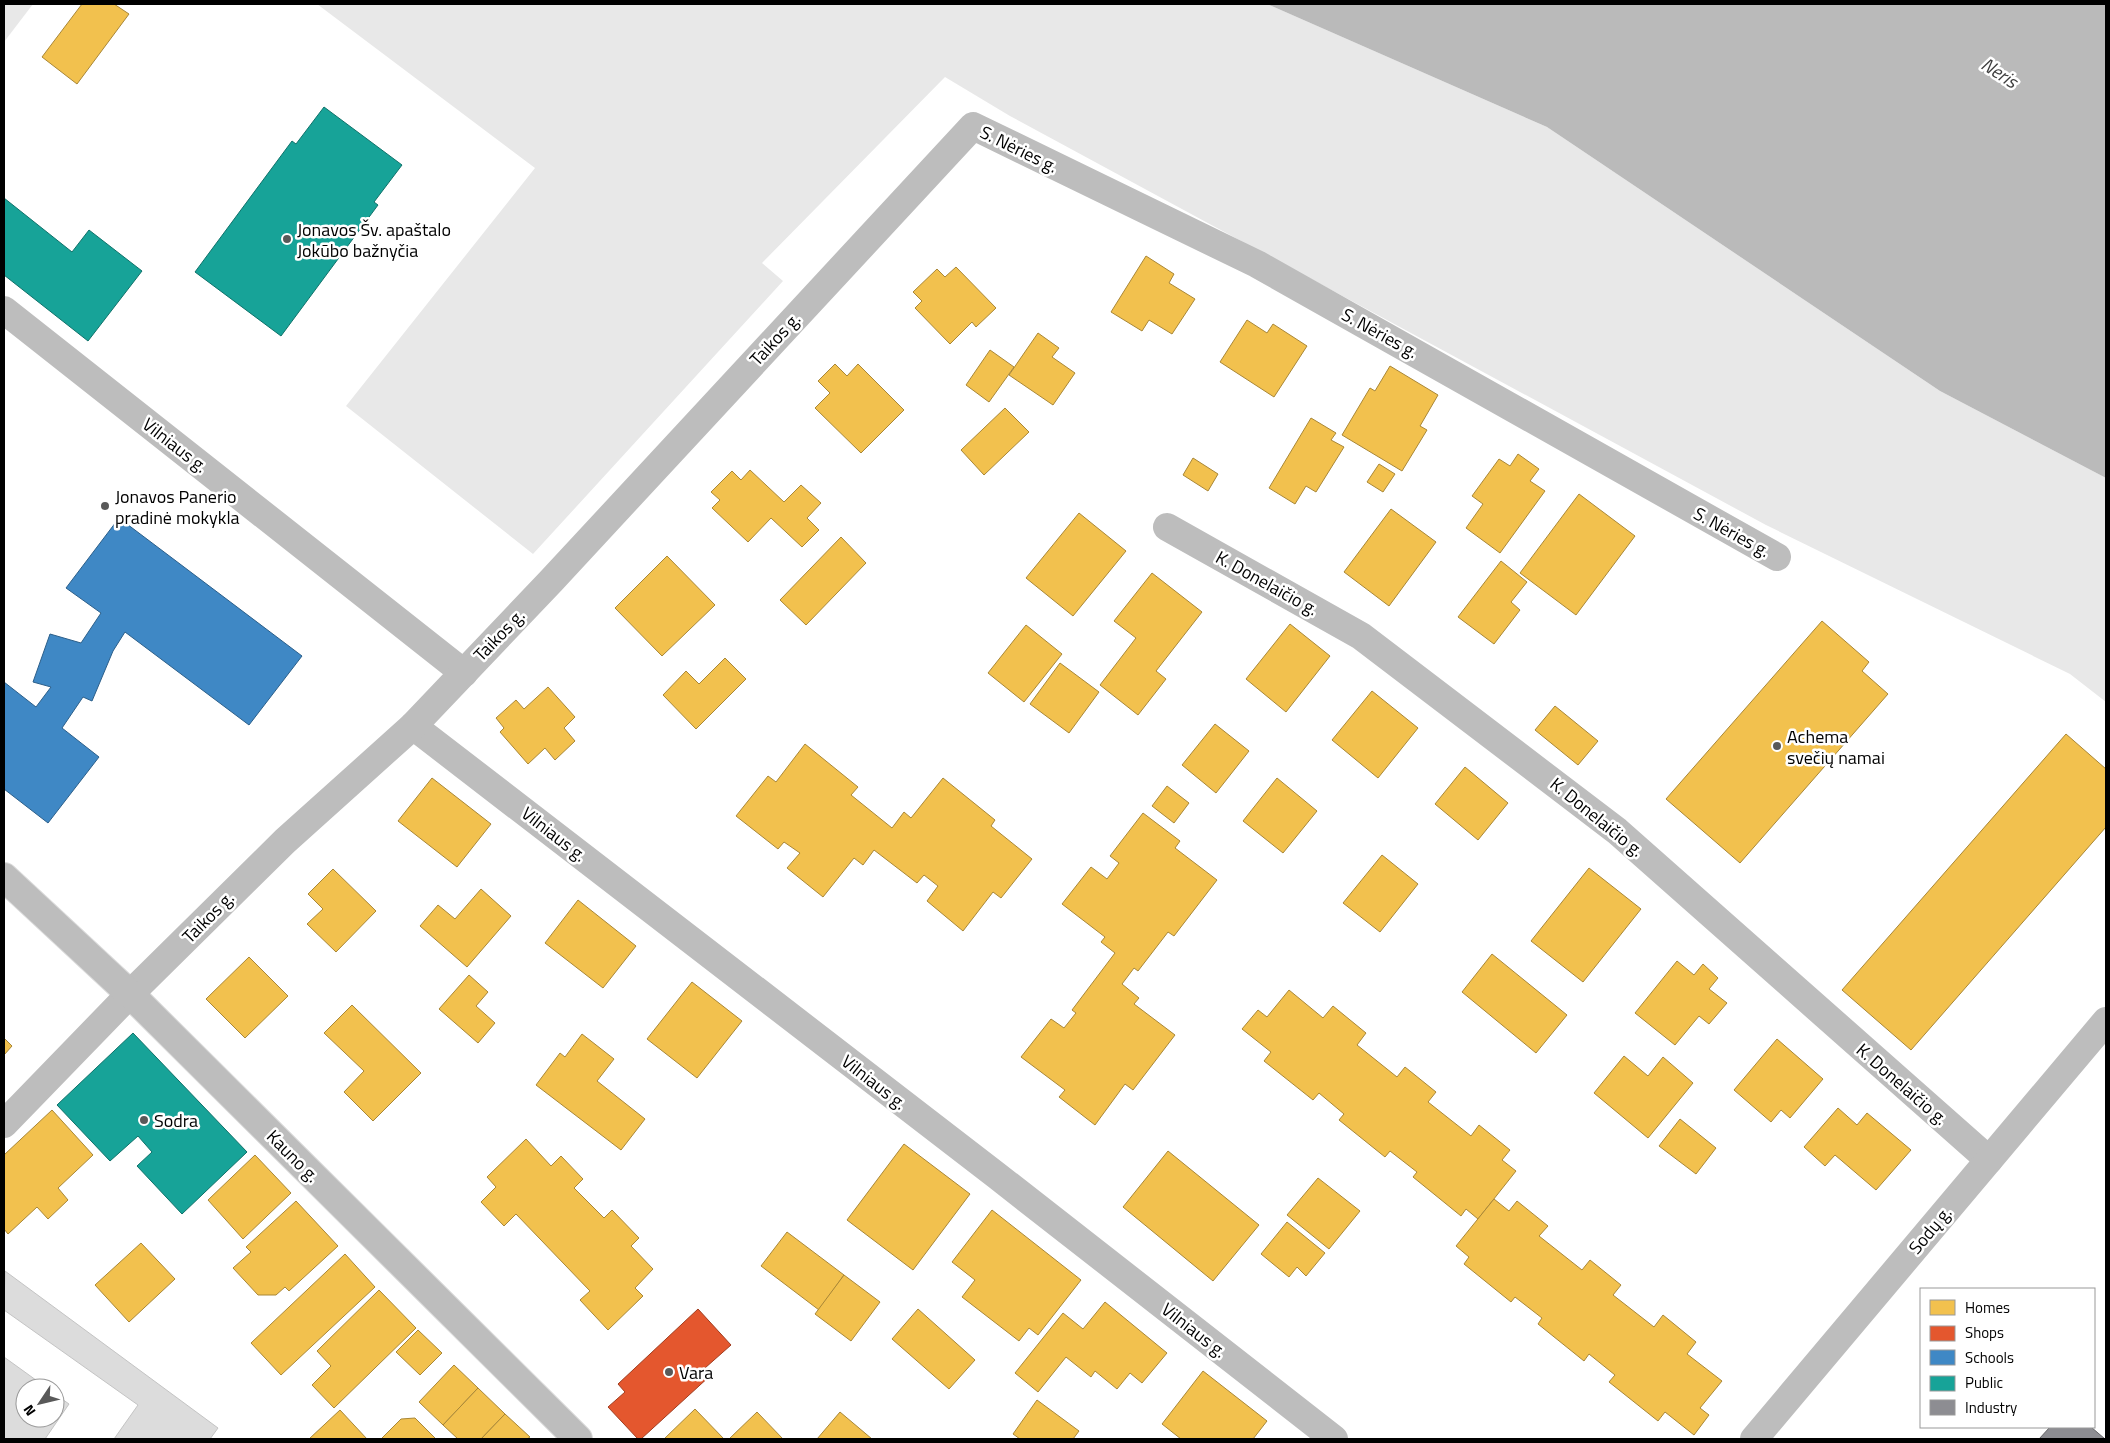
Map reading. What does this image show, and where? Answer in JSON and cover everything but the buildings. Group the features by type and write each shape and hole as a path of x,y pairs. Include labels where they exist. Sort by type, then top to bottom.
{"street":[{"name":"S. Nėries g.","path":"973,126 1257,264 1777,557"},
{"name":"Taikos g.","path":"4,1124 130,994 285,841 413,726 973,126"},
{"name":"Vilniaus g.","path":"4,310 464,672"},
{"name":"K. Donelaičio g.","path":"1167,527 1361,636 1617,831 1989,1160"},
{"name":"Vilniaus g.","path":"413,726 996,1175 1334,1439"},
{"name":"Kauno g.","path":"4,877 130,994 578,1439"},
{"name":"Sodų g.","path":"1754,1439 2106,1021"}],"shaded area":[{"path":"4,4 33,4 4,42"},
{"path":"317,4 1267,4 1547,127 1940,391 2106,478 2106,702 2070,674 1766,525 1010,116 945,77 762,263 783,281 533,554 346,406 535,168"}],"water":[{"name":"Neris","path":"1267,4 2106,4 2106,478 1940,391 1547,127"}],"place":[{"name":"Jonavos Šv. apaštalo Jokūbo bažnyčia","path":"287,239"},
{"name":"Jonavos Panerio pradinė mokykla","path":"105,506"},
{"name":"Achema svečių namai","path":"1777,746"},
{"name":"Sodra","path":"144,1120"},
{"name":"Vara","path":"669,1372"}]}
